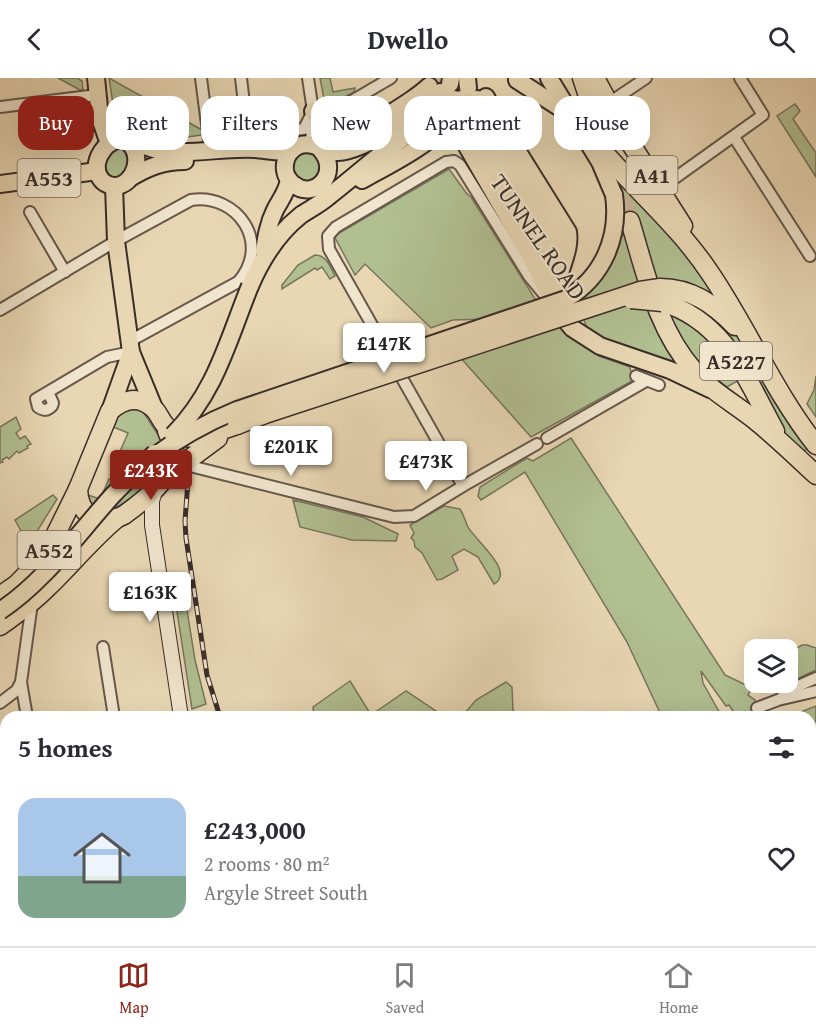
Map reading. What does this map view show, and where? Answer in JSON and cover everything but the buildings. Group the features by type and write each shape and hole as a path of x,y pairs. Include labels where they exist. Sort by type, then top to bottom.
{"highway":[{"path":"582,78 588,96"},
{"name":"A41","path":"595,78 605,96"},
{"path":"604,150 676,228 709,272"},
{"name":"A41","path":"636,150 742,323 753,348 784,399 816,445"},
{"name":"A41","path":"630,221 658,314 695,372 719,394 755,420 816,475"},
{"name":"A5227","path":"166,427 185,438 198,438 264,414 616,299 661,295 680,290 712,304 738,328 753,348"},
{"name":"A5227","path":"661,295 698,318 726,344 784,445"},
{"path":"78,489 110,411 124,400 144,402 154,408 166,427 175,451 169,475"},
{"name":"A5227","path":"169,475 189,457 237,424"},
{"name":"A552","path":"0,626 32,603 61,575 94,537 169,475"},
{"name":"A552","path":"78,489 78,499 87,513 101,521 123,515"},
{"name":"A552","path":"0,596 17,584 46,554 78,489"}],"main road":[{"path":"542,78 556,96"},
{"path":"549,78 560,96"},
{"path":"554,78 562,96"},
{"path":"525,79 554,102"},
{"path":"392,111 405,104 458,86"},
{"path":"392,129 426,100 458,86"},
{"path":"0,611 36,583 56,563 111,497 185,423 212,384 250,286 272,244 282,232 302,215 427,141 447,122 458,86"},
{"path":"458,86 482,118 489,133 554,236 557,309"},
{"path":"458,86 461,134 530,254 557,309"},
{"path":"97,87 100,118 106,135"},
{"path":"158,150 180,152 255,149 279,153 291,151 297,147 311,147"},
{"path":"106,148 98,159 105,180 116,241 131,346 154,408"},
{"path":"130,178 134,171 137,155 135,150"},
{"path":"105,180 124,183 148,166 160,163 213,162 246,158 264,162 302,189 314,188 325,180 329,167 328,160 319,150"},
{"path":"327,150 334,152 345,150"},
{"path":"148,460 178,438 210,421 273,396 566,299 590,280 608,251 615,221 614,195 593,150"},
{"path":"262,262 268,228 275,210 286,193 285,163 291,151"},
{"name":"A553","path":"0,184 105,180"},
{"name":"TUNNEL ROAD","path":"557,309 572,328 600,346 670,370 719,394"},
{"path":"110,411 131,346"},
{"path":"169,475 152,501 152,525 180,711"},
{"path":"123,515 139,513 152,525"}],"street":[{"path":"201,78 203,96"},
{"path":"241,78 243,96"},
{"path":"308,78 311,98"},
{"path":"360,96 391,78"},
{"path":"619,96 646,78"},
{"path":"668,183 764,115 740,78"},
{"path":"0,107 97,87"},
{"path":"299,130 304,129 311,115"},
{"path":"734,137 810,256"},
{"name":"TUNNEL ROAD","path":"463,486 329,249 328,236 336,226 446,162 454,161 460,165 529,276 557,309"},
{"path":"0,310 180,205 203,199 224,204 245,222 251,236 251,253 246,270 238,282 48,392"},
{"path":"30,212 65,272"},
{"path":"169,475 394,517 414,516 542,441 641,379 659,385"},
{"path":"26,711 21,682 32,603"},
{"path":"103,647 113,711"},
{"path":"778,700 798,686 816,678"},
{"path":"0,703 17,690 21,682"},
{"path":"758,708 816,690"}],"green space":[{"path":"58,78 77,78 82,81 83,90 80,90"},
{"path":"109,78 141,96 112,96"},
{"path":"320,78 330,78 333,92 355,88 354,92 347,96 323,96"},
{"path":"795,104 800,111 793,119 816,153 816,177 777,116"},
{"path":"189,123 201,129 201,135 189,137"},
{"path":"116,150 123,150 129,158 124,176 115,180 108,177 104,171 111,153"},
{"path":"307,152 317,157 322,167 317,177 307,182 297,177 292,167 297,157"},
{"path":"449,169 471,197 537,302 487,319 453,320 431,328 365,264 355,275 334,236"},
{"path":"624,182 665,225 715,293 711,295 640,286 577,307 575,300 596,280 616,186"},
{"path":"315,255 325,259 335,276 330,279 322,267 317,270 315,268 282,289 282,285 298,265"},
{"path":"661,294 698,300 740,336 808,448 803,452 779,428 733,345"},
{"path":"647,305 685,368 604,339 587,329 583,317 622,306"},
{"path":"672,309 704,328 741,379 725,388 692,361 667,318"},
{"path":"558,326 599,356 630,367 632,381 531,437 460,357"},
{"path":"816,376 816,417 807,404 814,390"},
{"path":"128,406 142,410 162,441 95,508 89,504 85,494 100,499 109,479 115,481 125,457 119,454 128,433 111,426 116,414"},
{"path":"16,417 21,429 16,433 20,439 25,436 31,444 27,446 28,448 19,453 17,451 9,459 7,457 0,463 0,427"},
{"path":"571,438 725,675 744,684 744,693 749,693 748,695 755,700 759,711 733,711 729,705 726,706 701,671 703,683 719,711 659,711 627,642 525,472 481,500 478,496 480,487 527,458 533,461"},
{"path":"167,454 167,463 147,484 134,496 109,511 130,485"},
{"path":"53,495 57,499 36,533 32,535 21,531 15,520"},
{"path":"293,500 363,517 398,534 396,541 352,540 300,527"},
{"path":"444,506 460,509 472,533 492,556 500,572 499,579 494,584 478,557 464,549 452,556 458,570 437,580 422,553 415,547 411,538 414,533 410,525"},
{"path":"183,595 185,599 181,604 187,610 195,660 206,704 192,709 176,605 178,599"},
{"path":"807,645 816,648 816,670 798,679 798,647"},
{"path":"350,681 369,711 313,711 313,707"},
{"path":"506,682 512,687 513,710 467,711 476,700"},
{"path":"406,691 436,711 377,711"},
{"path":"816,706 816,711 803,711"}],"tunnel":[{"path":"435,89 441,79"},
{"path":"606,150 630,221"}],"railway":[{"path":"188,481 186,538 207,675 218,711"}]}
